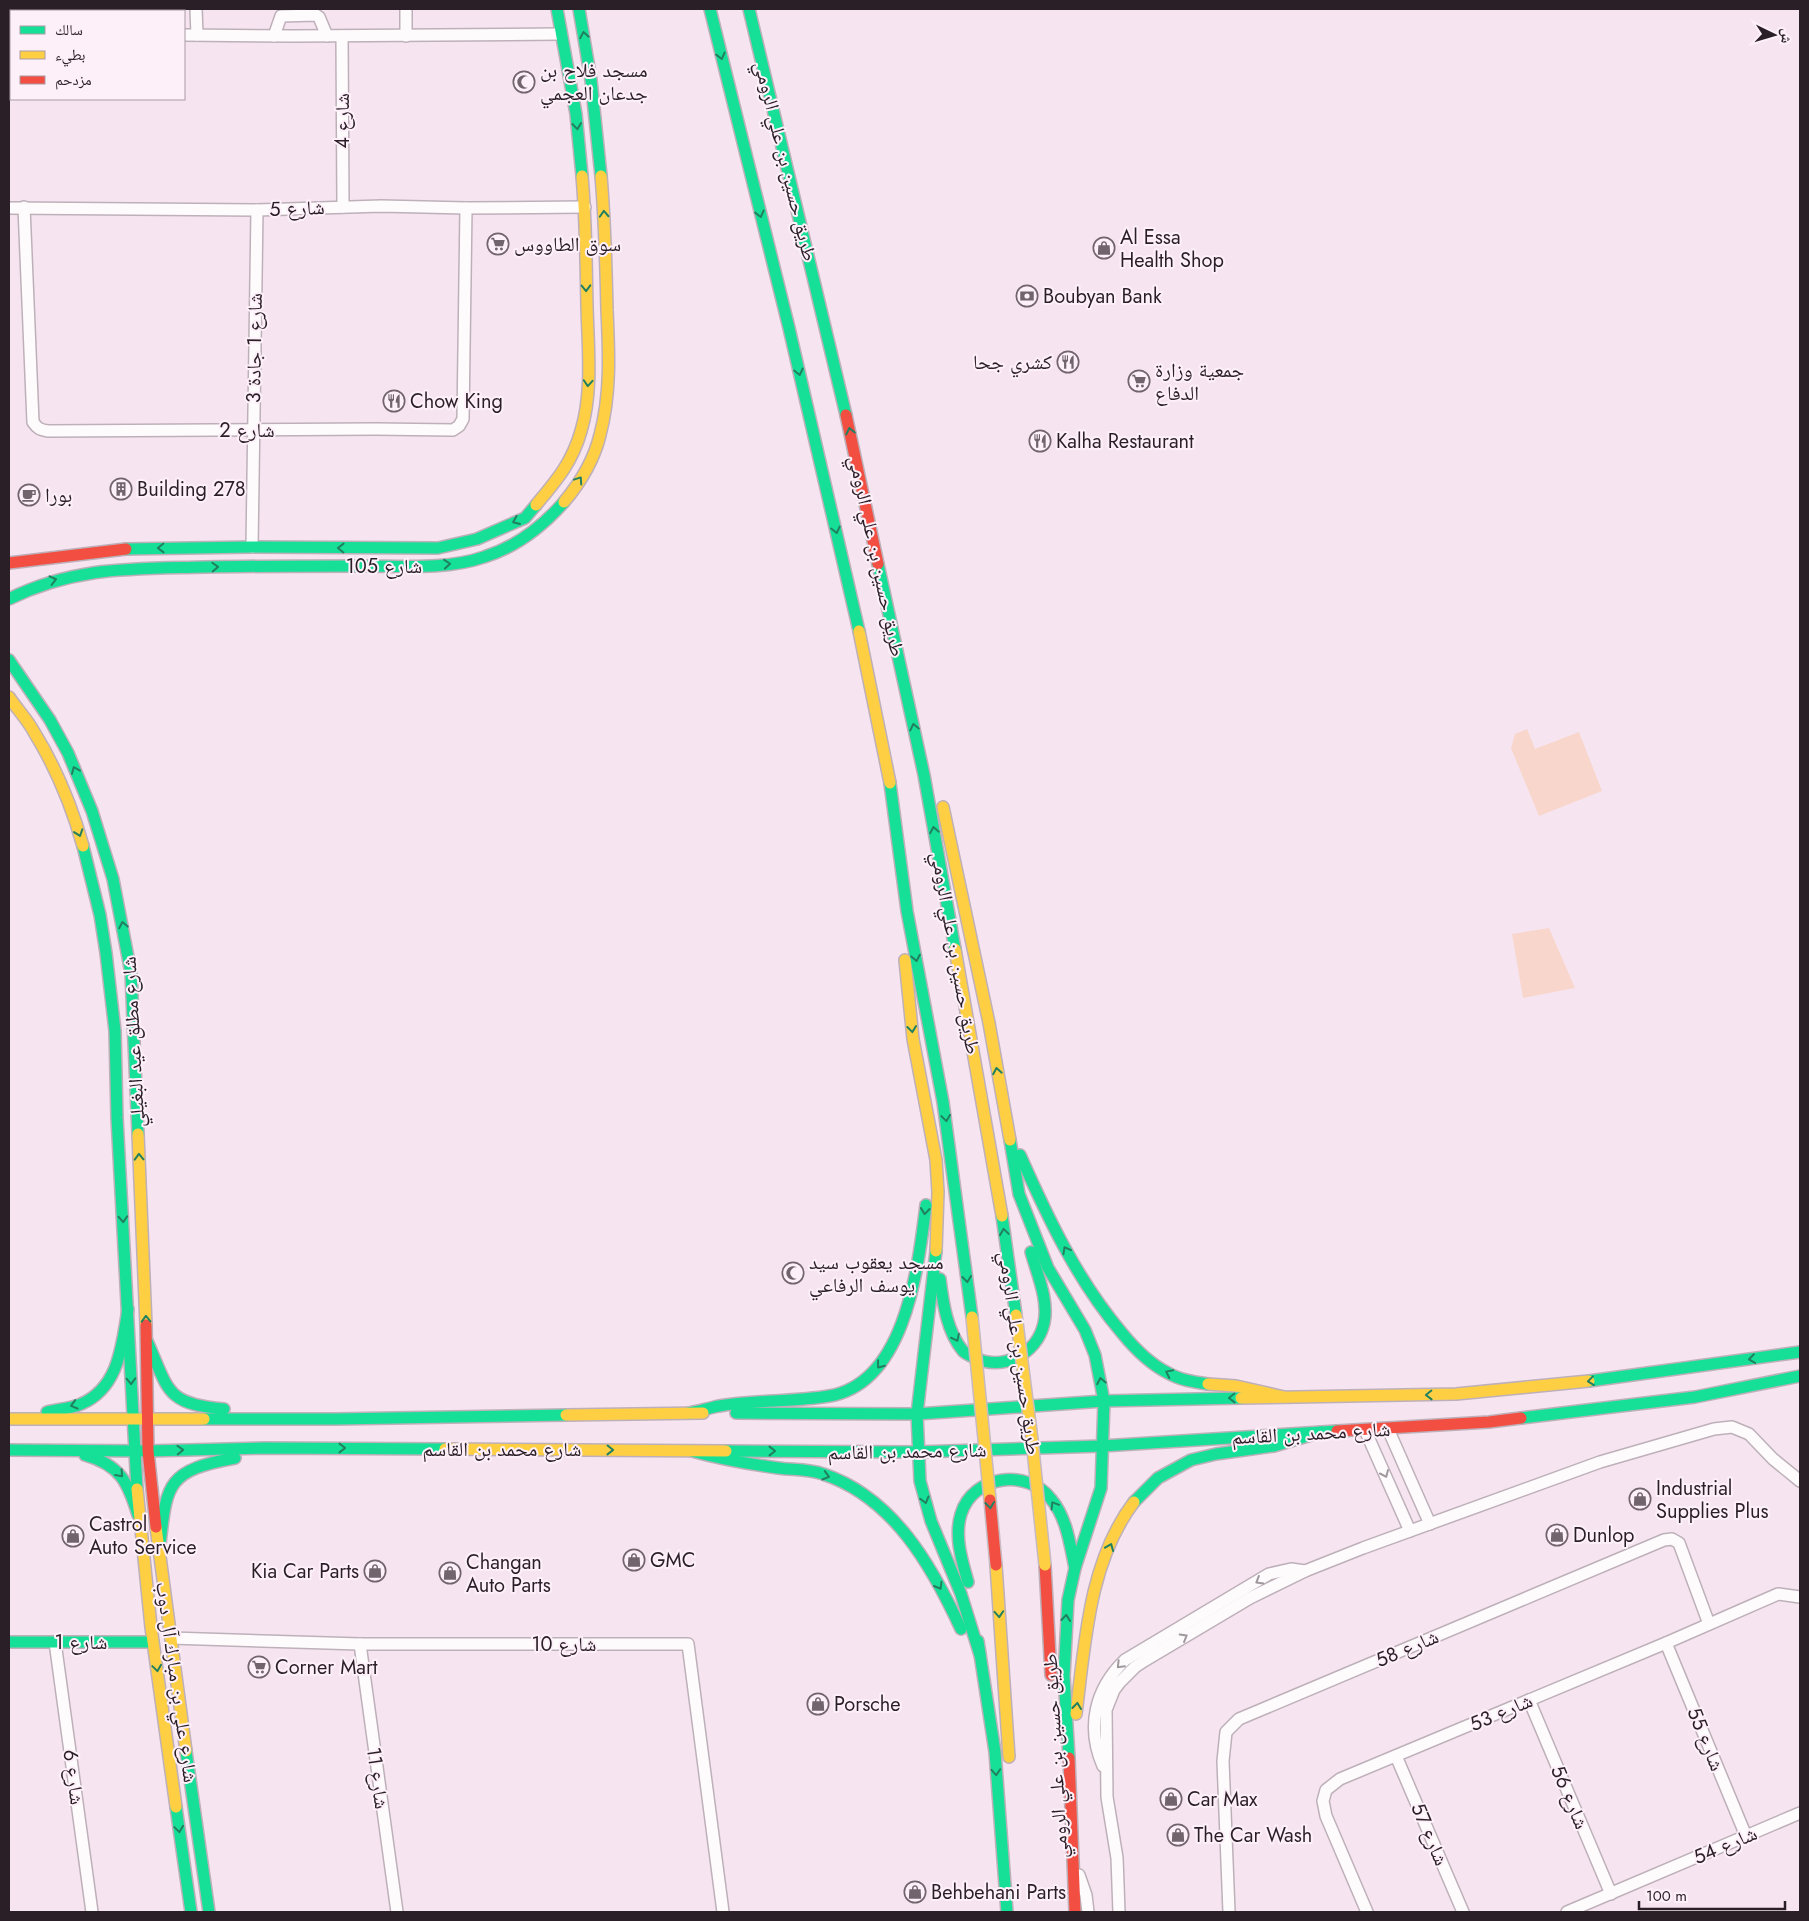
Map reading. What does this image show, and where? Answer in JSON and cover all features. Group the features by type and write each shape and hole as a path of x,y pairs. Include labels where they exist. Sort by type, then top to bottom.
{"main road":[{"name":"شارع 105","path":"9,563 138,548 438,548 477,539 525,518 561,476 573,453 581,431 587,402 584,207 576,114 557,9"},
{"name":"شارع 105","path":"9,599 26,589 48,581 89,572 256,565 450,565 484,558 513,545 544,523 569,495 585,472 599,439 607,407 608,332 602,176 591,77 579,9"},
{"name":"طريق حسين بن علي الرومي","path":"710,9 789,328 861,639 891,789 908,910 943,1102 972,1317 996,1565 1010,1773"},
{"name":"طريق حسين بن علي الرومي","path":"749,9 835,365 924,775 998,1188 1016,1314 1045,1566 1052,1684"},
{"path":"587,334 597,339 608,332"},
{"path":"405,549 408,556 405,566"},
{"name":"شارع مطلق عيد البغيلي","path":"9,660 51,720 74,767 98,826 126,938 131,973 147,1341 148,1451"},
{"name":"شارع مطلق عيد البغيلي","path":"9,697 33,730 56,775 80,834 95,886 106,940 116,1034 116,1087 134,1451"},
{"path":"924,775 936,791 944,809 989,1023 1019,1194 1044,1304 1044,1324 1036,1342 1021,1356 1003,1363 983,1362 965,1353 954,1338 946,1312 936,1257"},
{"path":"908,910 905,952 907,986 913,1039 936,1160 938,1192 936,1257 916,1414 917,1452 920,1481 929,1514 961,1594 980,1655"},
{"path":"112,1002 118,1008 121,1016 124,1090 126,1095 136,1097"},
{"path":"1005,1119 1034,1185 1072,1261 1103,1309 1140,1352 1160,1369 1184,1380 1236,1386 1284,1397"},
{"path":"690,1413 720,1406 768,1403 838,1394 862,1383 881,1365 899,1326 919,1255 928,1184 931,1128"},
{"path":"1019,1194 1048,1268 1085,1330 1095,1356 1104,1401 1101,1488 1075,1568 1068,1600 1064,1637 1064,1676 1075,1912"},
{"path":"24,1419 81,1404 100,1392 113,1374 118,1362 128,1309"},
{"path":"147,1341 168,1391 179,1400 191,1406 214,1409 407,1418"},
{"name":"شارع محمد بن القاسم","path":"9,1419 407,1418 690,1413 916,1414 1104,1401 1456,1394 1590,1381 1800,1352"},
{"name":"شارع محمد بن القاسم","path":"9,1450 148,1451 265,1448 917,1452 1102,1446 1489,1422 1695,1397 1800,1376"},
{"path":"1760,1384 1800,1387"},
{"path":"1069,1754 1090,1609 1110,1546 1132,1504 1161,1476 1190,1461 1215,1454 1274,1447 1321,1432"},
{"path":"159,1552 168,1494 185,1472 195,1466 241,1456 265,1448"},
{"path":"60,1450 105,1461 117,1469 128,1486 138,1515"},
{"name":"شارع علي بن مبارك آل دوب","path":"134,1451 138,1515 153,1642 191,1912"},
{"name":"شارع علي بن مبارك آل دوب","path":"148,1451 170,1638 210,1912"},
{"path":"692,1451 752,1464 822,1474 838,1479 857,1489 886,1512 903,1530 921,1556 952,1608 961,1628 995,1752"},
{"path":"1007,1912 995,1752 958,1528 962,1511 970,1496 984,1485 1000,1479 1016,1478 1033,1483 1047,1494 1056,1508 1064,1525 1075,1568"},
{"name":"شارع 1","path":"9,1642 153,1642"},
{"path":"1063,1892 1064,1912"}],"street":[{"path":"196,9 196,34"},
{"path":"406,9 406,36"},
{"path":"274,36 282,16 309,12 319,16 327,36"},
{"path":"185,35 406,36 561,34"},
{"name":"شارع 4","path":"342,36 343,207"},
{"name":"شارع 2","path":"24,207 33,422 36,427 48,431 453,430 459,426 463,418 466,208"},
{"name":"شارع 5","path":"9,208 257,210 343,207 584,207"},
{"name":"شارع 1 جادة 3","path":"252,547 252,430 257,210"},
{"path":"1119,1912 1117,1858 1109,1814 1105,1771 1106,1710 1114,1690 1126,1674 1144,1661 1250,1598 1305,1571 1600,1462 1723,1426 1732,1427 1749,1434 1773,1459 1800,1481"},
{"path":"1388,1429 1430,1524"},
{"path":"1365,1430 1410,1531"},
{"name":"شارع 58","path":"1229,1912 1222,1761 1226,1732 1239,1719 1664,1540 1672,1539 1679,1544 1709,1624"},
{"name":"شارع 53","path":"1367,1912 1326,1816 1323,1801 1326,1790 1340,1779 1666,1643 1778,1594 1800,1597"},
{"name":"شارع 10","path":"170,1638 360,1644 688,1644 723,1912"},
{"name":"شارع 6","path":"55,1642 92,1912"},
{"name":"شارع 55","path":"1666,1643 1746,1836"},
{"name":"شارع 11","path":"360,1644 396,1912"},
{"name":"شارع 56","path":"1529,1700 1611,1894"},
{"name":"شارع 57","path":"1396,1756 1463,1912"},
{"name":"شارع 54","path":"1567,1912 1800,1813"},
{"path":"1073,1864 1083,1884 1088,1912"}],"shaded area":[{"path":"1527,729 1535,749 1579,732 1602,791 1539,816 1511,748 1515,734"},
{"path":"1549,928 1575,988 1523,998 1512,934"}],"traffic: fast":[{"path":"557,9 576,114 582,176"},
{"path":"579,9 591,80 601,176"},
{"path":"710,9 789,328 859,631"},
{"path":"749,9 846,415"},
{"path":"9,599 58,580 105,571 129,569 245,566 440,566 455,564 496,553 518,542 547,520 564,502"},
{"path":"126,549 252,547 438,548 477,539 525,518 536,505"},
{"path":"878,564 924,775 955,949"},
{"path":"9,660 50,720 68,753 92,811 113,879 131,973 138,1134"},
{"path":"890,783 907,911 943,1102 972,1317"},
{"path":"83,846 100,915 115,1031 117,1118 137,1489"},
{"path":"1010,1140 1019,1194 1048,1268 1085,1330 1095,1355 1104,1401 1101,1488 1075,1568 1068,1600 1064,1676 1069,1758"},
{"path":"1020,1155 1041,1202 1077,1270 1122,1333 1143,1356 1161,1369 1182,1379 1208,1384"},
{"path":"689,1413 733,1404 829,1396 855,1387 876,1369 891,1346 903,1319 912,1289 926,1205"},
{"path":"1002,1216 1016,1315"},
{"path":"936,1251 917,1414 920,1481 931,1521 961,1594 980,1655"},
{"path":"940,1279 949,1326 963,1351 984,1361 995,1363 1006,1361 1026,1352 1034,1344 1044,1323 1044,1296 1031,1252"},
{"path":"47,1412 81,1404 94,1397 104,1387 111,1376 121,1351 128,1309"},
{"path":"147,1341 165,1383 172,1392 190,1403 224,1409"},
{"path":"1589,1381 1800,1352"},
{"path":"1521,1418 1695,1397 1800,1376"},
{"path":"736,1413 917,1414 1104,1401 1241,1398"},
{"path":"204,1419 566,1415"},
{"path":"726,1451 917,1452 1102,1446 1337,1431"},
{"path":"1134,1502 1158,1478 1191,1460 1216,1454 1274,1446 1321,1432"},
{"path":"9,1450 445,1449"},
{"path":"692,1451 745,1463 818,1472 848,1485 870,1499 890,1517 923,1558 950,1605 961,1629"},
{"path":"85,1455 107,1464 121,1476 138,1515"},
{"path":"159,1552 164,1511 173,1485 181,1476 194,1469 235,1458"},
{"path":"968,1582 961,1557 958,1531 961,1514 967,1501 977,1491 988,1484 1002,1480 1028,1483 1041,1489 1051,1499 1064,1523 1075,1568"},
{"path":"978,1641 995,1752 1007,1912"},
{"path":"9,1642 153,1642"},
{"path":"186,1751 209,1912"},
{"path":"176,1807 191,1912"}],"traffic: slow":[{"path":"536,505 557,479 573,453 585,416 589,353 582,176"},
{"path":"564,502 581,479 594,453 604,420 608,389 608,341 601,176"},
{"path":"859,631 890,783"},
{"path":"9,697 31,727 56,773 74,817 83,846"},
{"path":"943,807 989,1023 1010,1140"},
{"path":"955,949 1002,1216"},
{"path":"905,960 913,1039 936,1160 938,1192 936,1251"},
{"path":"138,1134 146,1325"},
{"path":"1016,1315 1045,1565"},
{"path":"972,1317 990,1500"},
{"path":"1241,1398 1456,1394 1589,1381"},
{"path":"1208,1384 1236,1386 1284,1397"},
{"path":"566,1415 703,1413"},
{"path":"9,1419 204,1419"},
{"path":"445,1449 726,1451"},
{"path":"137,1489 151,1627 176,1807"},
{"path":"1076,1714 1086,1631 1098,1576 1107,1550 1119,1525 1134,1502"},
{"path":"156,1527 186,1751"},
{"path":"996,1565 1009,1757"}],"traffic: jam":[{"path":"846,415 878,564"},
{"path":"9,563 126,549"},
{"path":"146,1325 148,1451 156,1527"},
{"path":"1337,1431 1489,1422 1521,1418"},
{"path":"990,1500 996,1565"},
{"path":"1045,1565 1051,1675"},
{"path":"1069,1758 1075,1912"}],"place":[{"name":"مسجد فلاح بن جدعان العجمي","path":"524,82"},
{"name":"سوق الطاووس","path":"498,244"},
{"name":"Al Essa Health Shop","path":"1104,248"},
{"name":"Boubyan Bank","path":"1027,296"},
{"name":"كشري جحا","path":"1068,362"},
{"name":"جمعية وزارة الدفاع","path":"1139,381"},
{"name":"Chow King","path":"394,401"},
{"name":"Kalha Restaurant","path":"1040,441"},
{"name":"Building 278","path":"121,489"},
{"name":"بورا","path":"29,495"},
{"name":"مسجد يعقوب سيد يوسف الرفاعي","path":"793,1273"},
{"name":"Industrial Supplies Plus","path":"1640,1499"},
{"name":"Dunlop","path":"1557,1535"},
{"name":"Castrol Auto Service","path":"73,1536"},
{"name":"GMC","path":"634,1560"},
{"name":"Kia Car Parts","path":"375,1571"},
{"name":"Changan Auto Parts","path":"450,1573"},
{"name":"Corner Mart","path":"259,1667"},
{"name":"Porsche","path":"818,1704"},
{"name":"Car Max","path":"1171,1799"},
{"name":"The Car Wash","path":"1178,1835"},
{"name":"Behbehani Parts","path":"915,1892"}]}
